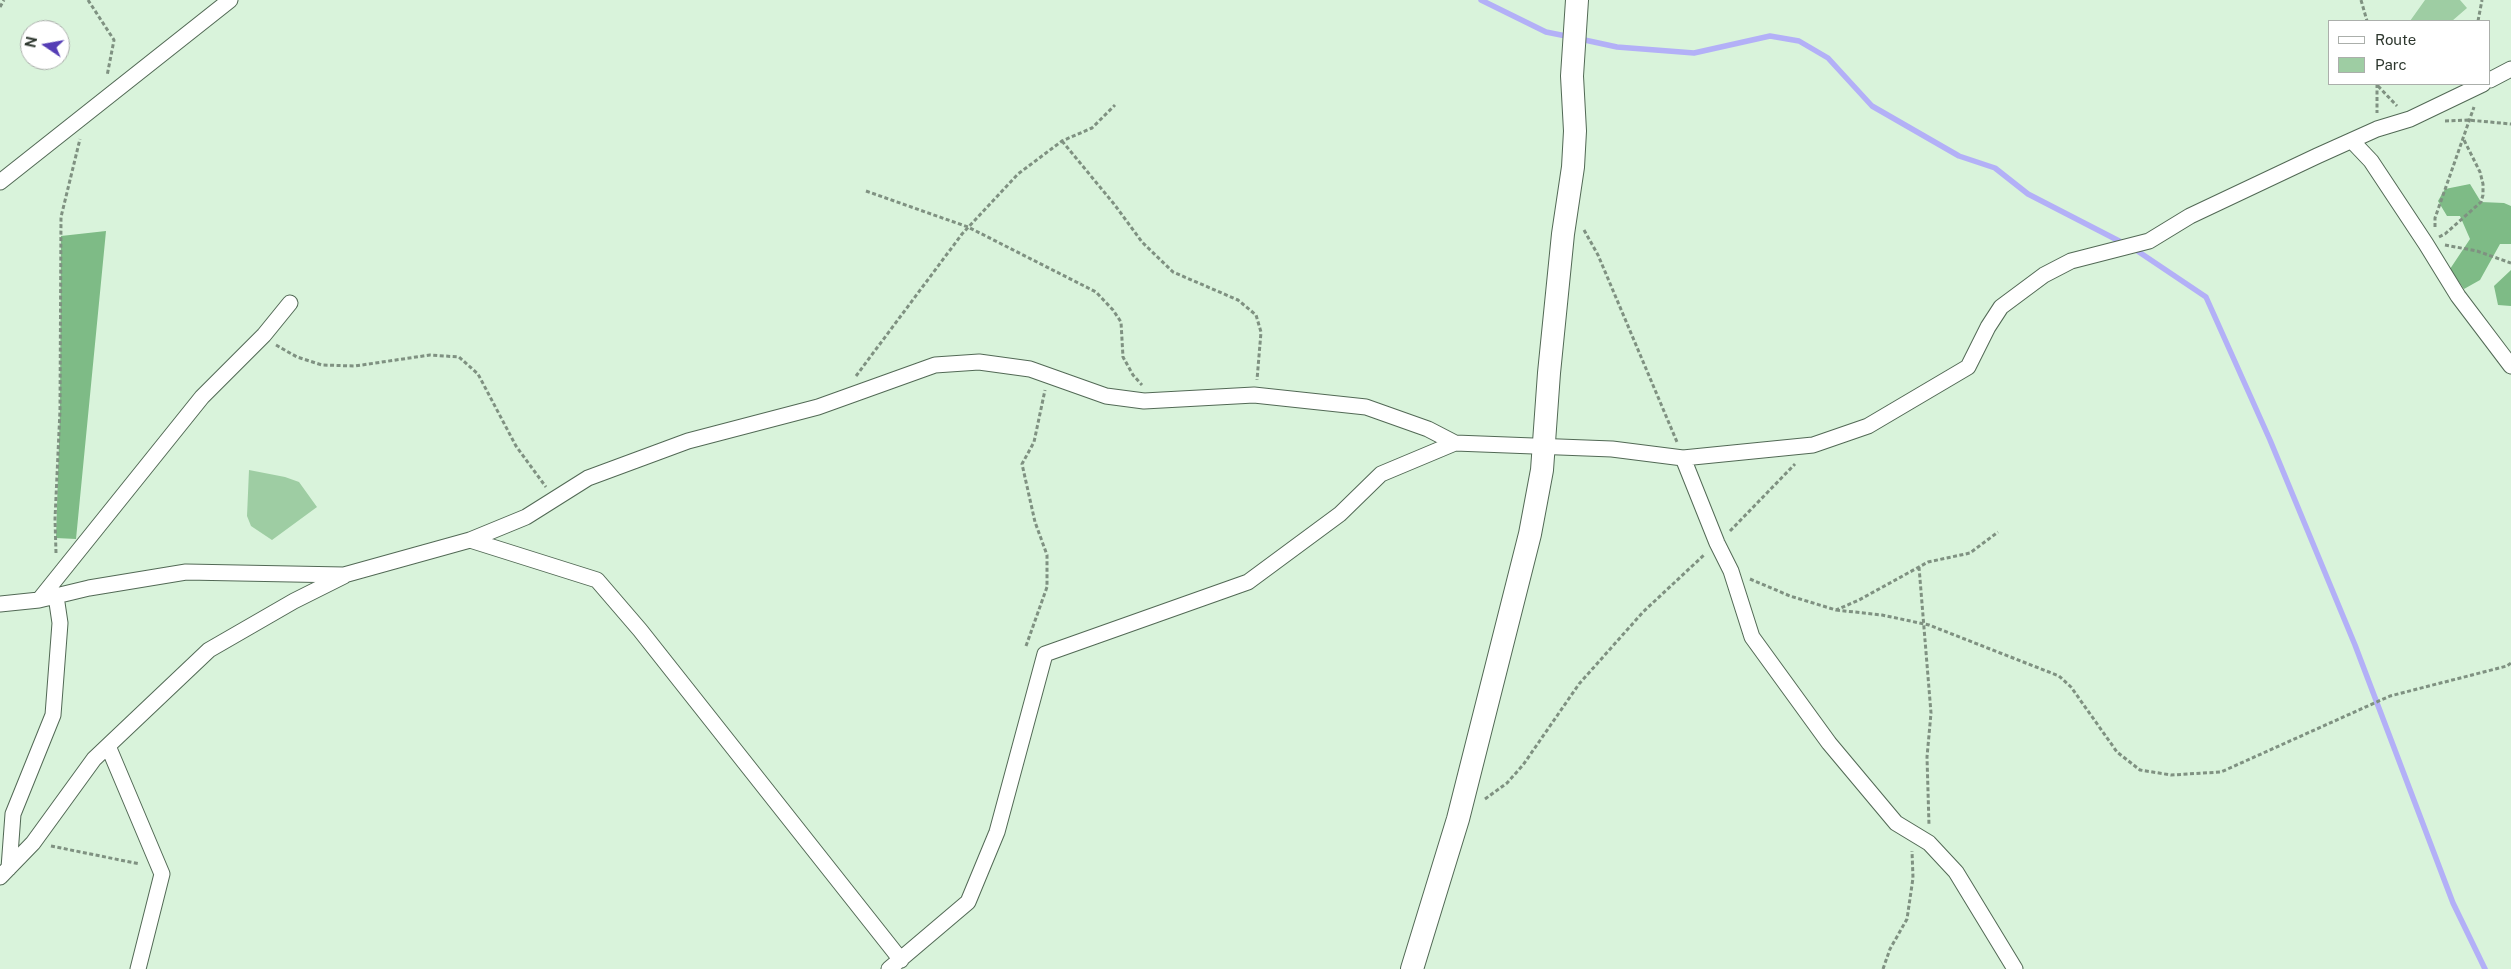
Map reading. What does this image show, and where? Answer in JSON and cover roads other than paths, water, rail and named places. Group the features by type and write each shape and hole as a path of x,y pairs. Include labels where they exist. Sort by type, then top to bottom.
{"street":[{"path":"0,182 230,0"},
{"path":"1412,969 1458,819 1530,534 1542,470 1575,131 1572,76 1577,0"},
{"path":"2491,79 2511,69"},
{"path":"889,969 968,902 997,832 1045,654 1248,582 1340,514 1381,474 1455,443 1612,449 1683,458 1813,445 1868,426 1968,367 2001,307 2044,275 2071,261 2149,241 2190,216 2352,141 2410,119 2481,85"},
{"path":"2352,141 2370,161 2426,244 2458,296 2511,366"},
{"path":"0,604 39,600 56,588 96,527 202,397 264,335 290,303"},
{"path":"4,872 33,843 94,759 209,650 294,601 344,575 470,540 526,517 588,478 688,441 833,402 935,365 979,362 1030,369 1106,396 1158,401 1254,395 1366,407 1428,429 1455,443"},
{"path":"1683,458 1717,543 1731,571 1752,637 1829,744 1896,823 1929,843 1956,872 2015,969"},
{"path":"470,540 597,580 640,630 901,960"},
{"path":"56,588 186,572 344,575"},
{"path":"4,872 5,848 13,814 53,715 60,623 56,588"},
{"path":"108,746 162,874 138,969"},
{"path":"5,848 33,843"}],"waterway":[{"path":"1481,0 1546,32 1571,37"},
{"path":"1580,39 1617,47 1694,53 1770,36 1799,41 1828,58 1872,106 1959,156 1995,168 2028,194 2125,244"},
{"path":"2133,248 2206,297 2270,440 2355,645 2453,903 2485,969"}]}
